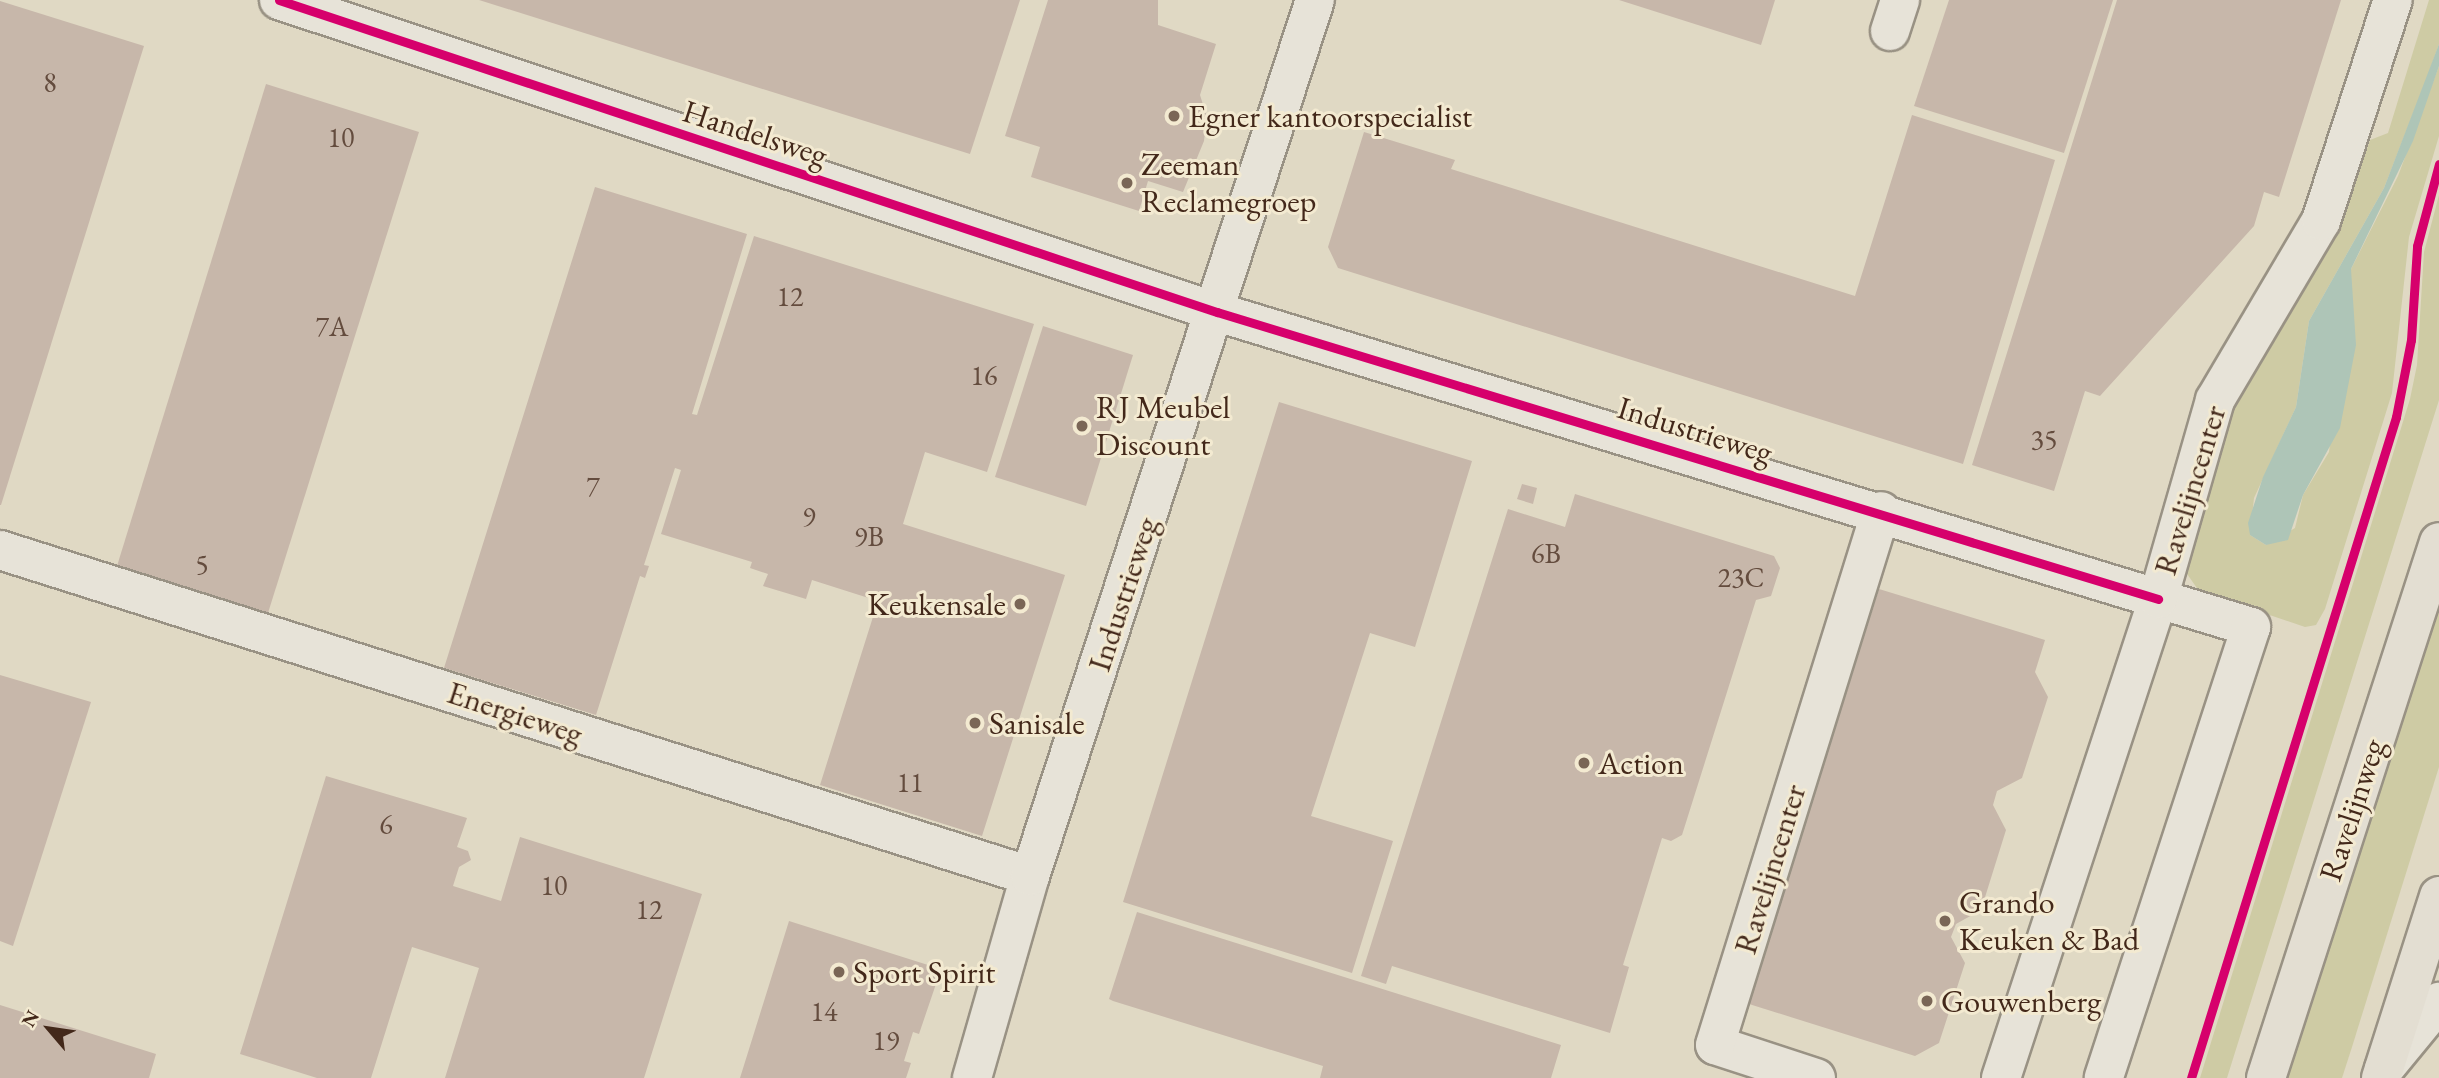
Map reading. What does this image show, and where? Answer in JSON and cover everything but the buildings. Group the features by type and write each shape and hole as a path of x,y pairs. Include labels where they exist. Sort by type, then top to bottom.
{"main road":[{"name":"Ravelijnweg","path":"2266,1078 2439,542"},
{"path":"2383,1073 2439,896"}],"street":[{"name":"Handelsweg","path":"279,0 1217,312"},
{"name":"Ravelijncenter","path":"2001,1078 2158,598 2215,400 2320,221 2393,0"},
{"name":"Industrieweg","path":"972,1078 1030,876 1217,312 1307,2"},
{"name":"Industrieweg","path":"1217,312 1881,511 2251,627 2104,1078"},
{"name":"Ravelijncenter","path":"1816,1078 1715,1045 1881,511"},
{"name":"Energieweg","path":"0,551 1030,876"},
{"path":"2383,1073 2439,1002"}],"shaded area":[{"path":"2429,0 2439,0 2439,44 2384,188 2309,321 2296,407 2254,498 2250,535 2266,545 2295,528 2303,495 2329,452 2351,269 2398,176 2439,66 2439,136 2409,237 2392,393 2325,609 2316,625 2305,627 2199,591 2185,571 2225,416 2317,265 2348,203 2370,140 2388,133"},
{"path":"2439,44 2439,66 2413,141 2351,269 2356,345 2340,428 2303,495 2288,540 2266,545 2250,535 2248,523 2263,477 2296,407 2309,321 2384,188"},
{"path":"2439,195 2439,400 2227,1078 2200,1078 2410,399 2417,365 2424,252"},
{"path":"2439,573 2439,767 2352,1047 2342,1078 2281,1078"}],"cycle path":[{"path":"279,0 1217,312 2158,599"},
{"path":"2191,1078 2396,417 2411,340 2417,246 2439,164"}],"place":[{"name":"Egner kantoorspecialist","path":"1174,116"},
{"name":"Zeeman Reclamegroep","path":"1127,183"},
{"name":"RJ Meubel Discount","path":"1082,426"},
{"name":"Keukensale","path":"1020,604"},
{"name":"Sanisale","path":"975,723"},
{"name":"Action","path":"1584,763"},
{"name":"Grando Keuken & Bad","path":"1945,921"},
{"name":"Sport Spirit","path":"839,972"},
{"name":"Gouwenberg","path":"1927,1001"}]}
